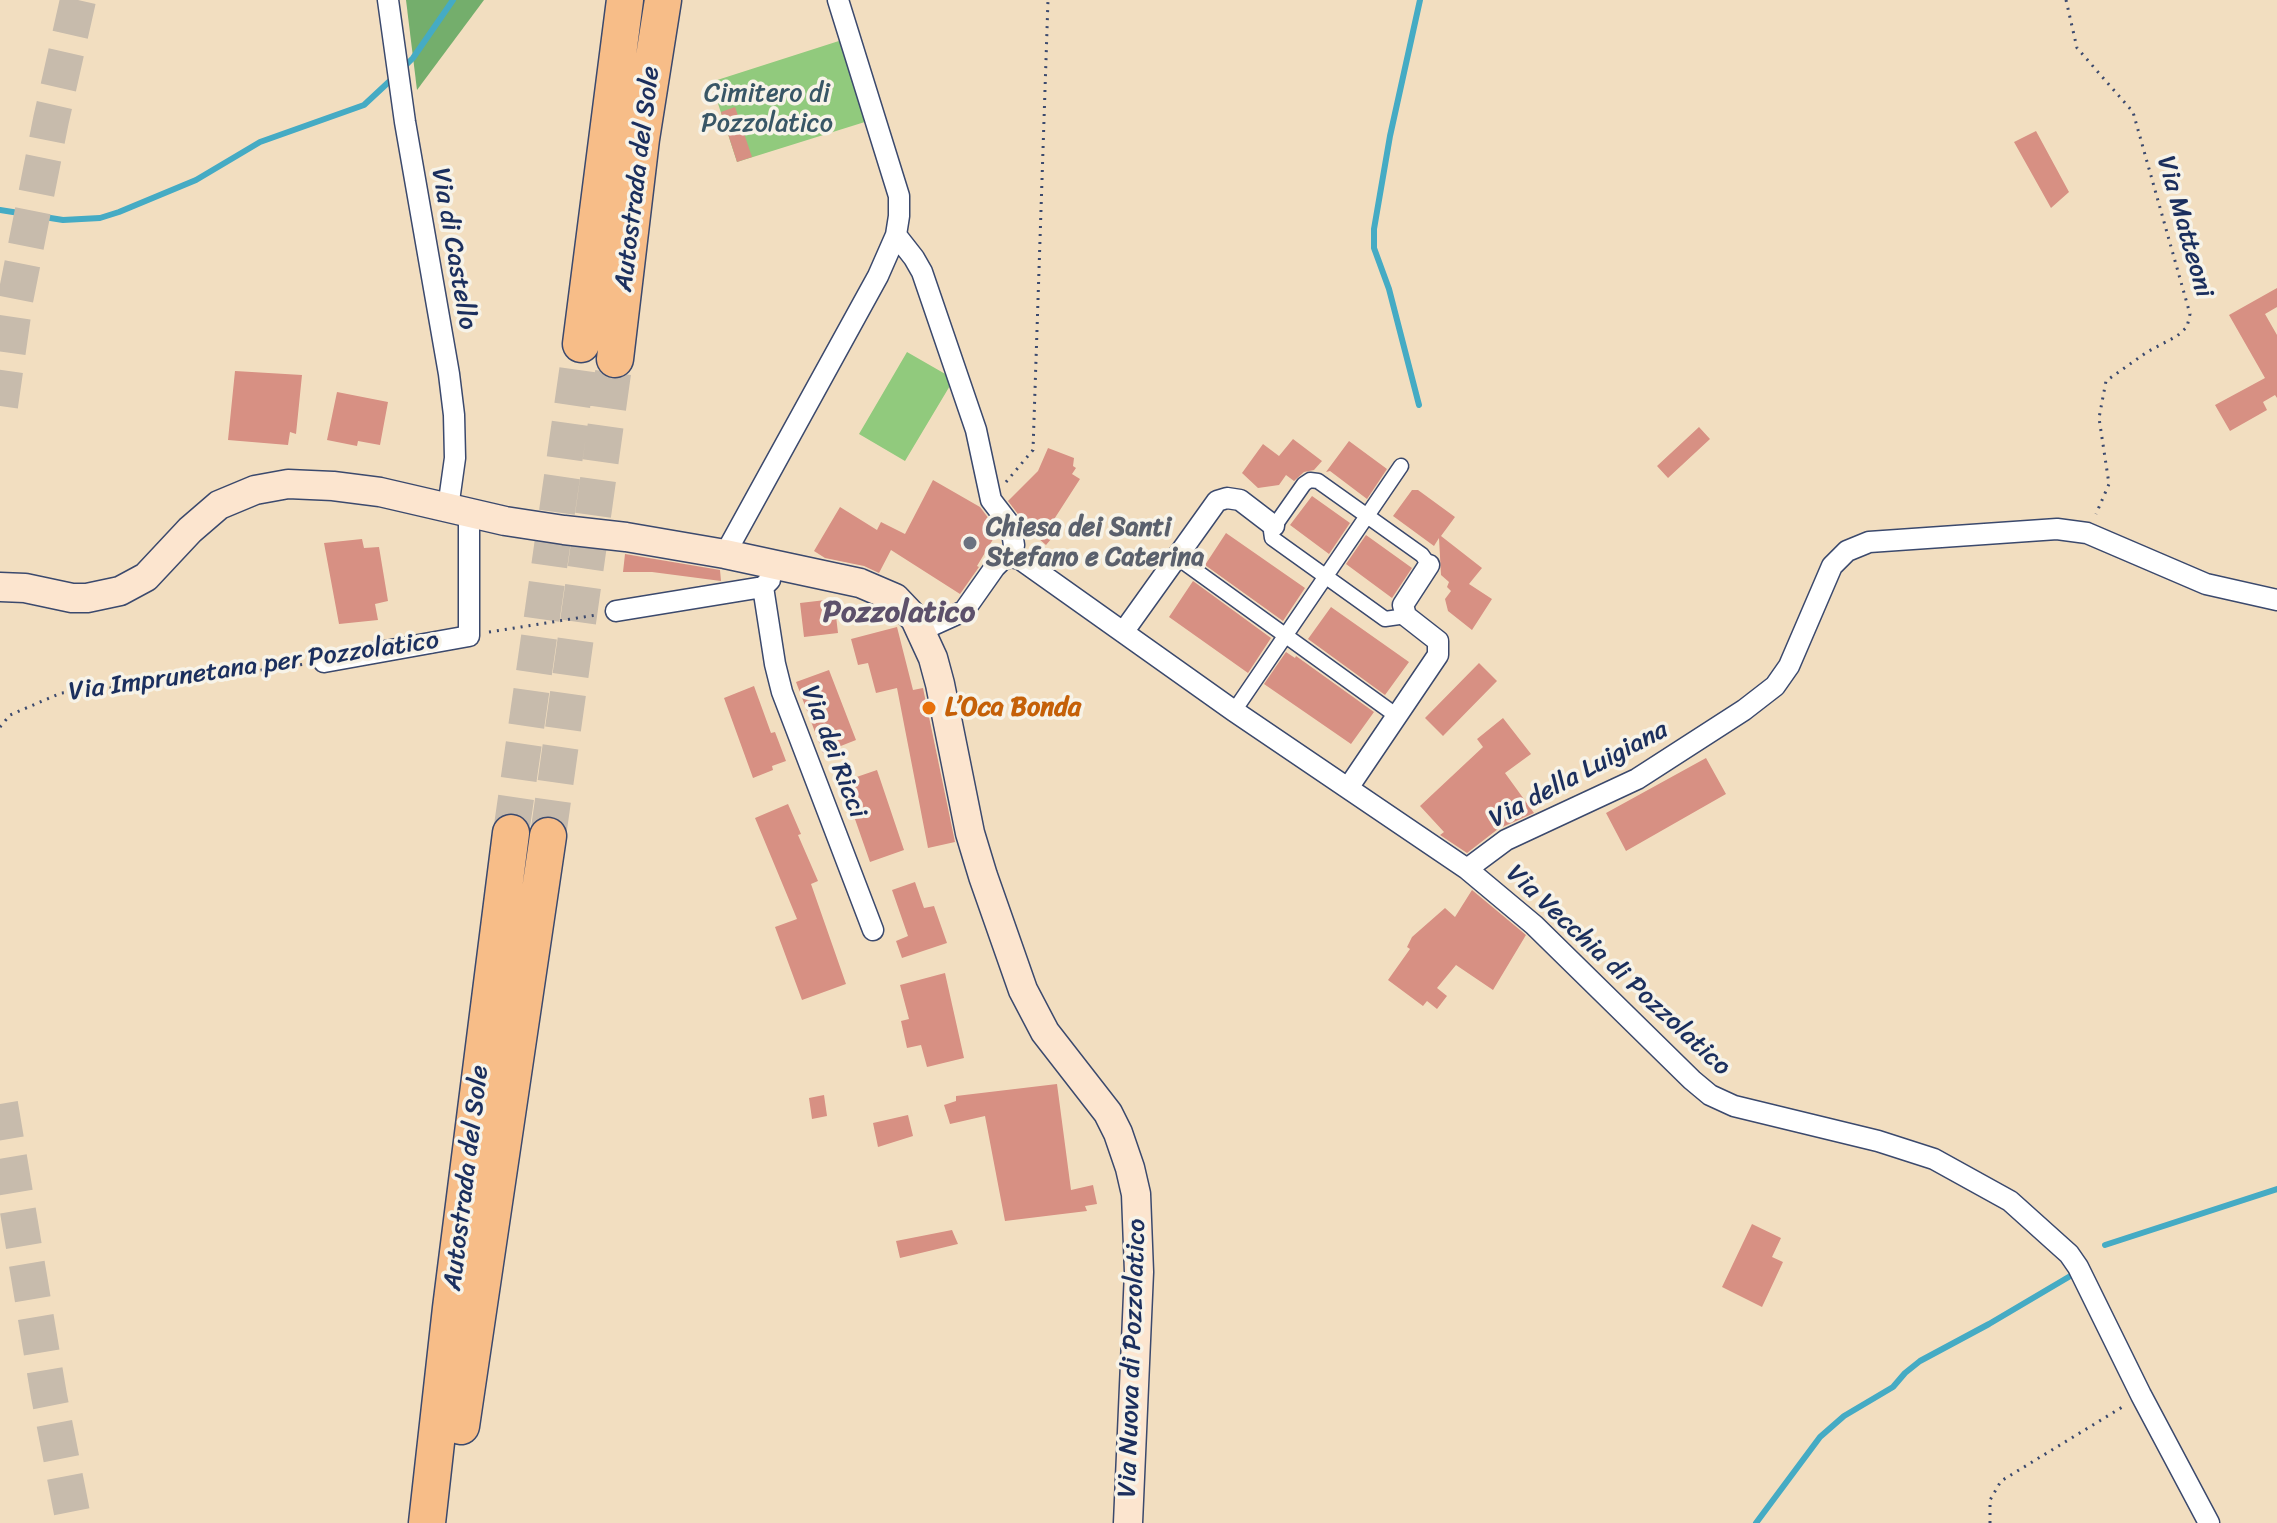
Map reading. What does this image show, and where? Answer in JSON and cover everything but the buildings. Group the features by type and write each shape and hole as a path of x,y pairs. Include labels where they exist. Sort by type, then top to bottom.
{"highway":[{"name":"Autostrada del Sole","path":"581,344 625,0"},
{"name":"Autostrada del Sole","path":"615,359 641,139 663,0"},
{"name":"Autostrada del Sole","path":"427,1523 511,833"},
{"name":"Autostrada del Sole","path":"447,1523 548,836"}],"main road":[{"path":"0,587 25,588 72,598 120,591 146,577 190,530 219,505 271,486 333,486 380,492 520,523 725,554 769,576 860,583 895,598 922,630"},
{"name":"Via Nuova di Pozzolatico","path":"922,630 940,684 970,833 1023,990 1045,1032 1108,1113 1125,1149 1136,1194 1139,1272 1128,1523"}],"street":[{"name":"Via di Castello","path":"388,0 405,122 449,374 459,510"},
{"path":"725,554 878,276 896,235 899,196 838,0"},
{"path":"896,235 922,272 976,430 991,500 1011,526 1014,545 1011,557 995,567 964,611 922,630"},
{"path":"1234,711 1401,466"},
{"path":"1348,788 1438,655 1438,641 1406,616 1403,605 1429,565 1422,555 1318,481 1310,480 1304,484 1271,531 1272,538 1385,619 1406,616"},
{"path":"1124,631 1217,501 1227,498 1240,500 1274,526"},
{"name":"Via Imprunetana per Pozzolatico","path":"324,662 469,636 459,510"},
{"name":"Via della Luigiana","path":"1467,869 1506,840 1637,779 1744,710 1775,686 1800,644 1832,566 1847,551 1869,542 2057,529 2087,533 2206,584 2277,600"},
{"name":"Via Vecchia di Pozzolatico","path":"1011,557 1029,564 1234,711 1467,869 1534,925 1710,1095 1734,1106 1878,1141 1934,1159 2010,1201 2069,1254 2078,1267 2209,1523"},
{"path":"1178,558 1397,716"},
{"path":"616,611 769,576"},
{"name":"Via dei Ricci","path":"769,576 775,664 782,692 873,930"}],"path":[{"path":"991,500 1033,450 1048,0"},
{"name":"Via Matteoni","path":"2066,0 2077,48 2133,112 2190,314 2187,327 2177,336 2147,352 2106,381 2099,418 2109,484 2087,533"},
{"name":"Via Imprunetana per Pozzolatico","path":"469,636 616,611"},
{"name":"Via Imprunetana per Pozzolatico","path":"0,727 10,715 61,693 324,662"},
{"path":"1990,1523 1990,1500 2001,1481 2141,1395"}],"green space":[{"path":"406,0 484,0 417,90"},
{"name":"Cimitero di Pozzolatico","path":"842,40 868,121 737,162 711,82"},
{"path":"907,352 954,379 905,461 859,434"}],"waterway":[{"path":"404,67 453,0"},
{"path":"1419,405 1389,289 1374,248 1374,229 1390,136 1420,0"},
{"path":"0,210 63,220 100,218 119,212 196,180 260,142 364,105 393,78"},
{"path":"2105,1245 2277,1189"},
{"path":"1756,1523 1820,1437 1844,1416 1893,1387 1920,1361 2072,1275"}],"tunnel":[{"path":"0,406 15,301 78,0"},
{"path":"511,833 581,344"},
{"path":"548,836 615,359"},
{"path":"0,1104 49,1396 74,1523"}],"place":[{"name":"Chiesa dei Santi Stefano e Caterina","path":"970,543"},
{"name":"L’Oca Bonda","path":"929,708"}],"district":[{"name":"Pozzolatico","path":"899,613"}]}
